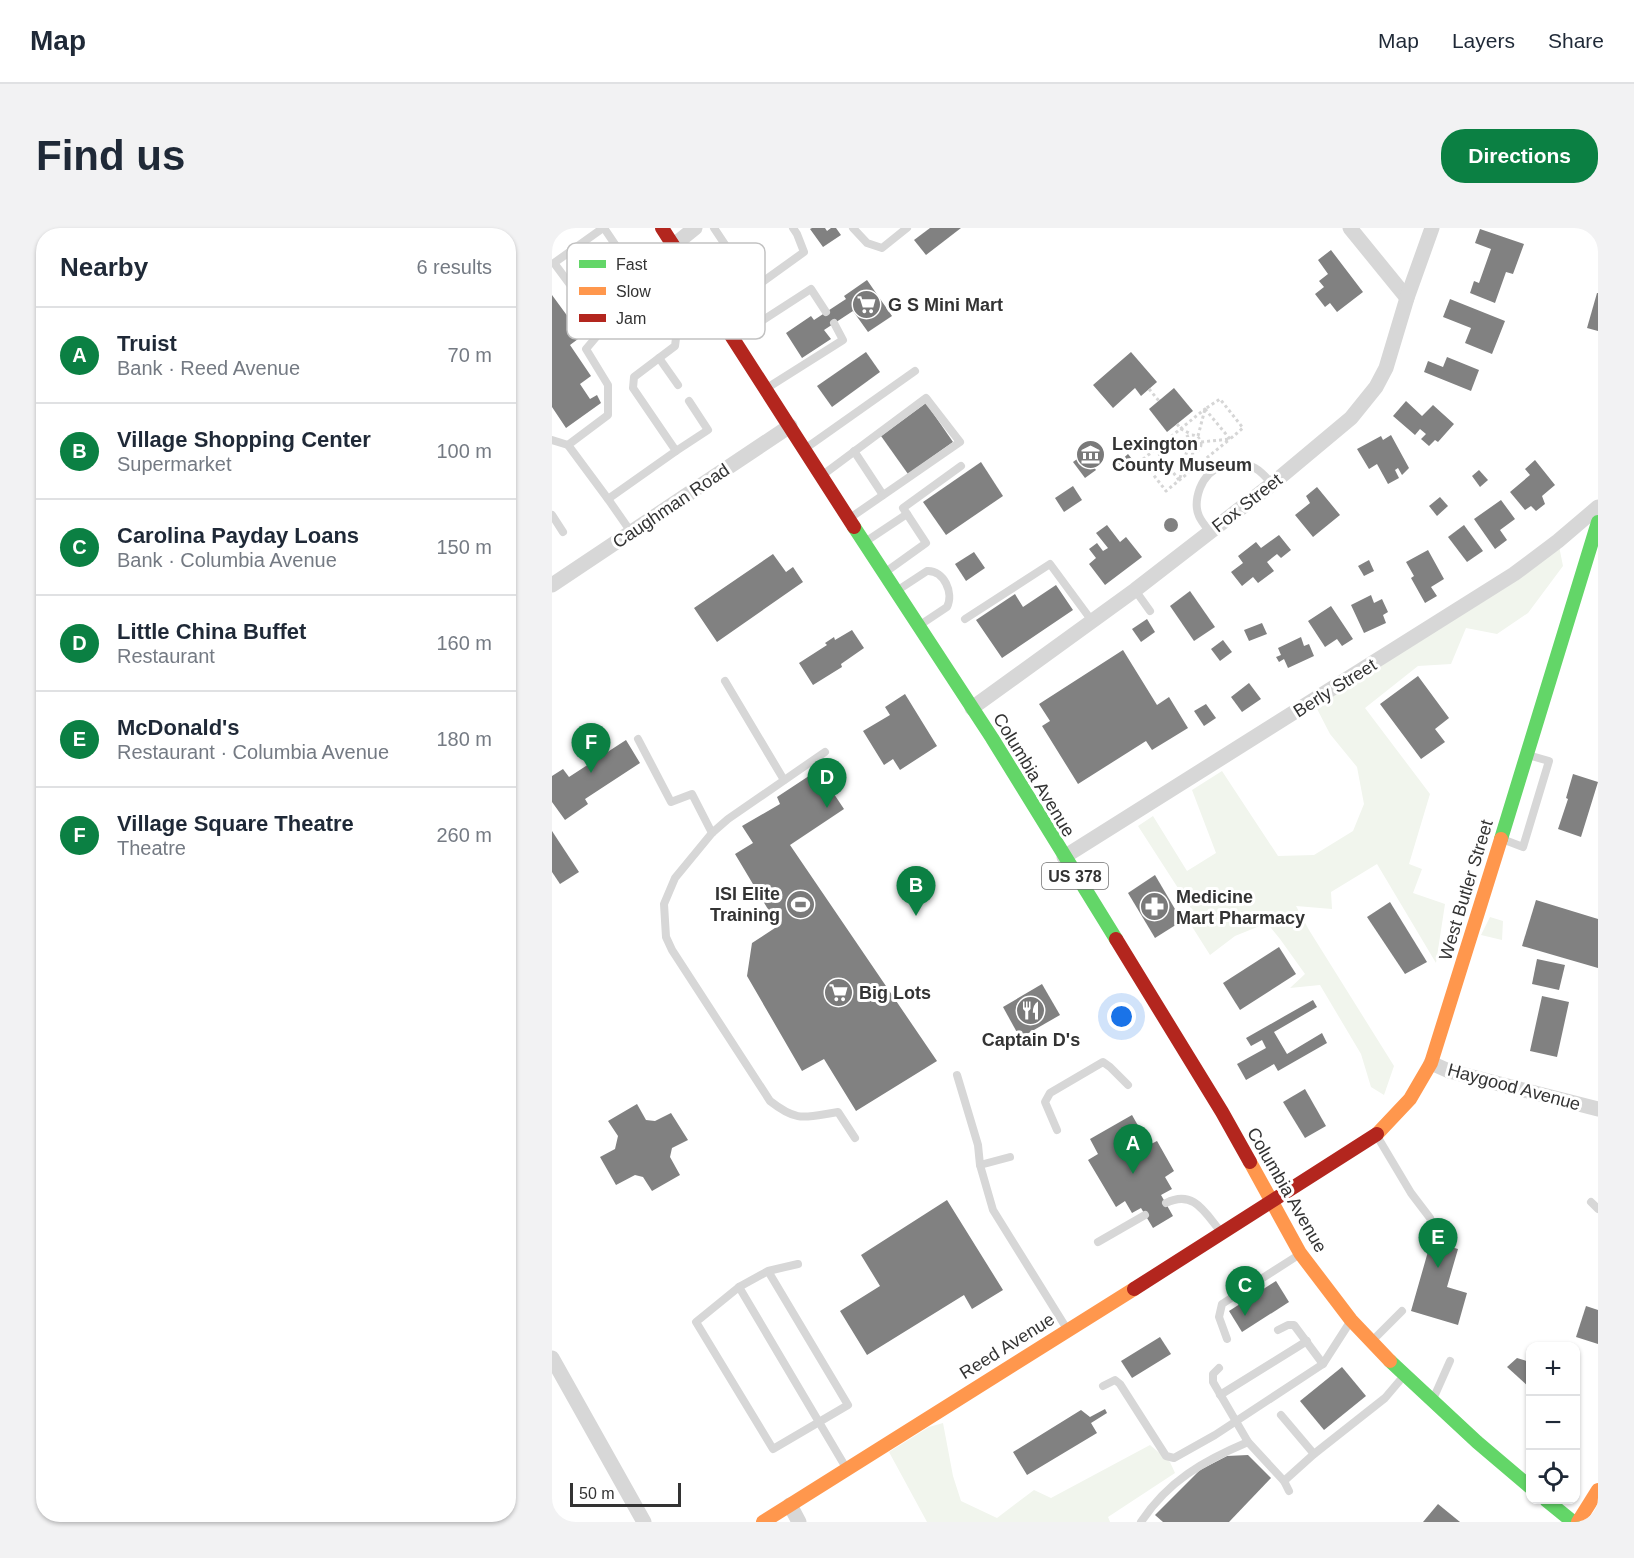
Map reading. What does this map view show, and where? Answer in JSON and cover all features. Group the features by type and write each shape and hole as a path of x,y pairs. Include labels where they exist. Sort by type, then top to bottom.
{"main road":[{"name":"Columbia Avenue","path":"662,228 673,243"},
{"name":"Columbia Avenue","path":"734,339 972,708 1222,1112 1300,1253 1351,1320 1371,1342 1477,1442 1526,1484"},
{"name":"West Butler Street","path":"1271,1202 1376,1135 1401,1112 1418,1089 1431,1063 1598,522"},
{"name":"Reed Avenue","path":"763,1522 1271,1202"},
{"path":"1579,1522 1598,1490"},
{"path":"1551,1504 1573,1522"},
{"path":"1579,1522 1598,1514"}],"street":[{"path":"676,243 695,228"},
{"path":"1350,228 1407,298"},
{"name":"Fox Street","path":"972,708 1135,590 1272,484 1351,418 1376,387 1392,351 1407,298 1432,228"},
{"name":"Caughman Road","path":"552,585 790,426"},
{"name":"Berly Street","path":"1064,857 1514,574 1598,507"},
{"name":"Haygood Avenue","path":"1431,1063 1449,1071 1598,1109"},
{"path":"552,1358 644,1522"},
{"path":"790,1505 799,1522"}],"lane":[{"path":"582,243 603,228 613,243"},
{"path":"714,228 724,243"},
{"path":"765,280 804,252 798,234 793,228"},
{"path":"853,228 867,243 882,248 907,228"},
{"path":"567,254 553,264 567,282"},
{"path":"765,319 810,289 826,312"},
{"path":"766,389 843,340 834,323"},
{"path":"568,445 608,415 608,385 586,349 594,339"},
{"path":"676,339 675,346 634,377 633,388 676,451"},
{"path":"659,358 678,385"},
{"path":"805,449 915,371"},
{"path":"822,476 926,398 960,442 849,519"},
{"path":"608,499 708,430 688,401"},
{"path":"552,440 568,445 631,532"},
{"path":"854,452 883,495"},
{"path":"1210,532 1199,516 1197,506 1201,488 1212,470 1224,464 1252,466 1272,484"},
{"path":"884,574 926,543 903,508 961,466"},
{"path":"864,543 907,514"},
{"path":"552,515 564,532"},
{"path":"965,619 1050,564 1092,621"},
{"path":"896,592 927,571 937,574 947,585 950,594 947,608 918,626"},
{"path":"1135,590 1150,611"},
{"path":"725,681 784,780"},
{"path":"638,739 671,802 692,794 712,833"},
{"path":"825,752 728,819 712,833 675,878 664,904 664,921 666,937 672,950 770,1101 796,1118 838,1112 855,1138"},
{"path":"1500,839 1523,847 1549,761 1527,755"},
{"path":"1057,1130 1045,1102 1050,1093 1103,1062 1128,1085"},
{"path":"957,1075 978,1145 980,1165 993,1210 1067,1330"},
{"path":"1376,1135 1411,1193 1430,1218"},
{"path":"980,1165 1010,1157"},
{"path":"1166,1203 1176,1198 1192,1200 1221,1233"},
{"path":"1591,1202 1598,1209"},
{"path":"1098,1242 1145,1215"},
{"path":"1227,1339 1219,1317 1222,1304 1300,1253"},
{"path":"768,1271 848,1405 773,1449 696,1322 739,1287 768,1271 798,1264"},
{"path":"739,1287 847,1469"},
{"path":"1371,1342 1402,1311"},
{"path":"1103,1386 1115,1380 1120,1384 1166,1456 1174,1458 1235,1422 1323,1364 1351,1320"},
{"path":"1278,1330 1294,1325 1323,1364"},
{"path":"1220,1395 1307,1341"},
{"path":"1433,1401 1450,1361"},
{"path":"1219,1368 1213,1374 1213,1382 1235,1422 1248,1442 1284,1481 1289,1491"},
{"path":"1284,1481 1314,1454 1385,1398 1404,1374"},
{"path":"1281,1415 1314,1454"},
{"path":"1141,1522 1151,1506 1182,1476 1206,1461 1248,1442"}],"path":[{"path":"1149,389 1159,401"},
{"path":"1220,399 1243,428 1166,491 1142,460 1180,429 1220,399"},
{"path":"1198,436 1205,409"},
{"path":"1205,409 1230,439"},
{"path":"1177,424 1180,429 1198,436 1202,442"},
{"path":"1155,449 1184,440 1191,434"},
{"path":"1202,442 1230,439"},
{"path":"1179,480 1186,450 1184,440"},
{"path":"1186,450 1197,452 1202,442"},
{"path":"1155,449 1179,480"},
{"path":"1204,460 1212,470"}],"shaded area":[{"path":"1558,541 1563,566 1528,613 1497,634 1466,628 1451,664 1418,666 1365,708 1430,794 1409,864 1422,869 1413,893 1445,904 1436,963 1377,864 1331,892 1332,909 1296,906 1394,1066 1384,1095 1371,1087 1361,1054 1320,985 1290,988 1305,974 1267,923 1235,936 1210,955 1191,925 1196,916 1138,826 1153,816 1187,871 1216,853 1192,790 1222,771 1278,856 1314,855 1353,831 1364,804 1357,767 1330,734 1313,701"},
{"path":"1490,917 1503,921 1502,940 1481,935"},
{"path":"943,1423 953,1476 961,1501 997,1518 1034,1490 1051,1498 1150,1445 1170,1462 1175,1473 1108,1517 1110,1522 927,1522 889,1452 929,1427"}],"building":[{"path":"825,228 827,231 836,228 841,235 823,247 810,229"},
{"path":"930,228 961,228 926,255 914,240"},
{"path":"1480,229 1524,244 1513,274 1506,272 1495,303 1470,293 1474,281 1479,283 1491,249 1475,243"},
{"path":"1331,250 1363,292 1337,312 1330,303 1325,307 1315,294 1324,287 1319,281 1328,274 1318,260"},
{"path":"867,280 892,316 868,332 853,311 824,330 831,339 802,358 786,333 811,316 814,320 846,299 844,296"},
{"path":"1598,293 1598,331 1587,328"},
{"path":"552,295 567,316 567,339 578,339 570,345 591,376 580,384 590,399 597,395 601,403 566,428 552,407"},
{"path":"1450,299 1505,321 1492,354 1465,343 1471,328 1443,317"},
{"path":"866,352 880,372 832,407 817,386"},
{"path":"1131,352 1157,382 1141,396 1135,388 1113,408 1093,385"},
{"path":"1447,357 1479,370 1471,391 1424,372 1428,361 1443,367"},
{"path":"1174,388 1193,411 1167,432 1149,409"},
{"path":"1406,401 1422,416 1433,405 1454,424 1438,442 1435,440 1429,446 1421,439 1426,434 1420,429 1415,435 1393,416"},
{"path":"926,403 953,442 908,474 881,436"},
{"path":"1391,435 1409,468 1402,475 1398,468 1395,470 1399,478 1388,484 1377,464 1369,469 1357,449 1381,436 1383,440"},
{"path":"1084,454 1096,470 1085,478 1073,462"},
{"path":"1128,454 1136,464 1127,472 1118,463"},
{"path":"1535,460 1555,485 1542,496 1545,504 1536,511 1531,506 1525,510 1510,492 1530,475 1525,469"},
{"path":"981,462 1003,496 946,535 923,502"},
{"path":"1479,470 1488,480 1480,487 1472,476"},
{"path":"1073,486 1082,500 1064,512 1055,498"},
{"path":"1317,487 1340,515 1313,537 1295,515 1310,503 1306,496"},
{"path":"1440,497 1448,506 1437,516 1429,506"},
{"path":"1501,500 1515,519 1500,530 1507,540 1495,549 1474,519"},
{"path":"1171,518 1176,520 1178,525 1176,530 1171,532 1166,530 1164,525 1166,520"},
{"path":"1107,525 1120,542 1126,537 1142,557 1105,585 1089,564 1096,558 1089,549 1097,543 1103,551 1108,548 1096,533"},
{"path":"1464,525 1483,551 1467,562 1448,537"},
{"path":"1279,535 1291,550 1281,558 1277,554 1267,562 1274,571 1258,583 1253,577 1242,586 1231,572 1243,563 1238,556 1256,542 1261,548"},
{"path":"1428,550 1444,579 1431,587 1437,596 1425,603 1411,578 1414,576 1406,562"},
{"path":"974,552 985,568 966,581 955,564"},
{"path":"773,554 786,572 793,567 803,582 717,642 694,608"},
{"path":"1369,560 1374,571 1364,576 1358,566"},
{"path":"1056,585 1073,610 1002,658 976,620 1015,594 1023,607"},
{"path":"1190,591 1215,627 1194,641 1170,606"},
{"path":"1371,595 1374,603 1382,599 1388,612 1383,615 1386,623 1364,633 1351,605"},
{"path":"1331,606 1353,639 1342,646 1337,639 1325,647 1308,621"},
{"path":"1147,619 1155,632 1141,642 1132,629"},
{"path":"1262,623 1267,634 1249,641 1244,630"},
{"path":"852,630 864,648 841,664 842,667 813,685 799,663 827,645 825,643 834,637 835,640"},
{"path":"1301,637 1304,646 1309,644 1314,656 1288,668 1284,659 1279,662 1276,657 1281,655 1278,648"},
{"path":"1223,640 1232,652 1220,661 1211,649"},
{"path":"1123,650 1157,705 1169,697 1188,728 1152,750 1146,741 1078,784 1042,726 1050,721 1039,704"},
{"path":"1418,676 1449,718 1435,729 1445,742 1421,759 1380,704"},
{"path":"1249,683 1261,699 1242,712 1231,697"},
{"path":"905,694 937,746 900,770 893,759 884,765 863,731 890,715 885,707"},
{"path":"1206,704 1216,718 1204,726 1194,711"},
{"path":"626,740 640,763 585,799 588,804 565,820 552,802 552,776 563,769 569,777"},
{"path":"818,770 844,809 790,845 937,1061 856,1111 824,1059 802,1071 747,976 752,943 778,926 735,854 753,843 742,826 780,804 777,797"},
{"path":"1573,774 1598,782 1581,837 1558,829"},
{"path":"552,831 579,872 560,884 552,872"},
{"name":"Medicine Mart Pharmacy","path":"1155,875 1182,921 1155,938 1128,893"},
{"path":"1536,900 1598,919 1598,968 1522,946"},
{"path":"1390,902 1427,962 1405,974 1367,917"},
{"path":"1279,947 1296,974 1240,1010 1223,983"},
{"path":"1537,959 1565,965 1559,990 1532,984"},
{"name":"Captain D's","path":"1042,984 1060,1015 1020,1038 1003,1007"},
{"path":"1542,996 1569,1002 1557,1057 1530,1051"},
{"path":"1313,1000 1317,1007 1274,1032 1287,1054 1322,1033 1327,1043 1278,1071 1274,1064 1246,1080 1237,1064 1266,1048 1262,1040 1251,1046 1246,1038"},
{"path":"1305,1089 1326,1126 1305,1138 1283,1102"},
{"path":"637,1104 646,1120 655,1121 671,1113 688,1140 672,1148 670,1157 680,1175 652,1191 643,1177 635,1175 616,1185 600,1157 615,1149 618,1136 608,1121"},
{"path":"1132,1115 1149,1145 1157,1141 1174,1171 1165,1177 1172,1189 1161,1195 1173,1216 1153,1228 1141,1208 1132,1213 1125,1201 1116,1207 1088,1160 1098,1154 1090,1139"},
{"path":"947,1200 1003,1290 972,1309 964,1295 867,1355 840,1311 880,1286 861,1255"},
{"path":"1431,1241 1458,1249 1447,1287 1467,1293 1458,1325 1411,1311"},
{"path":"1276,1281 1289,1302 1242,1332 1229,1311"},
{"path":"1586,1306 1598,1310 1598,1344 1576,1337"},
{"path":"1160,1337 1171,1354 1132,1378 1121,1361"},
{"path":"1517,1358 1526,1361 1526,1384 1507,1367"},
{"path":"1342,1367 1366,1396 1324,1430 1300,1401"},
{"path":"1105,1409 1107,1413 1091,1423 1097,1433 1027,1475 1013,1452 1081,1410 1090,1417"},
{"path":"1248,1455 1271,1478 1229,1522 1163,1522 1155,1515 1200,1470 1227,1456"},
{"path":"1438,1504 1460,1522 1423,1522"}],"traffic: fast":[{"path":"1501,839 1598,522"},
{"path":"854,527 992,738 1116,939"},
{"path":"1390,1361 1477,1442 1526,1484"},
{"path":"1551,1504 1573,1522"}],"traffic: slow":[{"path":"1377,1134 1410,1099 1431,1063 1501,839"},
{"path":"1250,1162 1300,1253 1351,1320 1390,1361"},
{"path":"763,1522 1134,1289"},
{"path":"1578,1522 1598,1490"}],"traffic: jam":[{"path":"662,228 672,243"},
{"path":"733,339 854,527"},
{"path":"1116,939 1250,1162"},
{"path":"1134,1289 1377,1134"}],"place":[{"name":"G S Mini Mart","path":"867,305"},
{"name":"Lexington County Museum","path":"1091,454"},
{"name":"Village Square Theatre","path":"591,773"},
{"name":"Little China Buffet","path":"827,808"},
{"name":"ISI Elite Training","path":"801,904"},
{"name":"Medicine Mart Pharmacy","path":"1155,907"},
{"name":"Village Shopping Center","path":"916,916"},
{"name":"Big Lots","path":"838,993"},
{"name":"Captain D's","path":"1031,1011"},
{"name":"Truist","path":"1133,1174"},
{"name":"McDonald's","path":"1438,1268"},
{"name":"Carolina Payday Loans","path":"1245,1316"}]}
